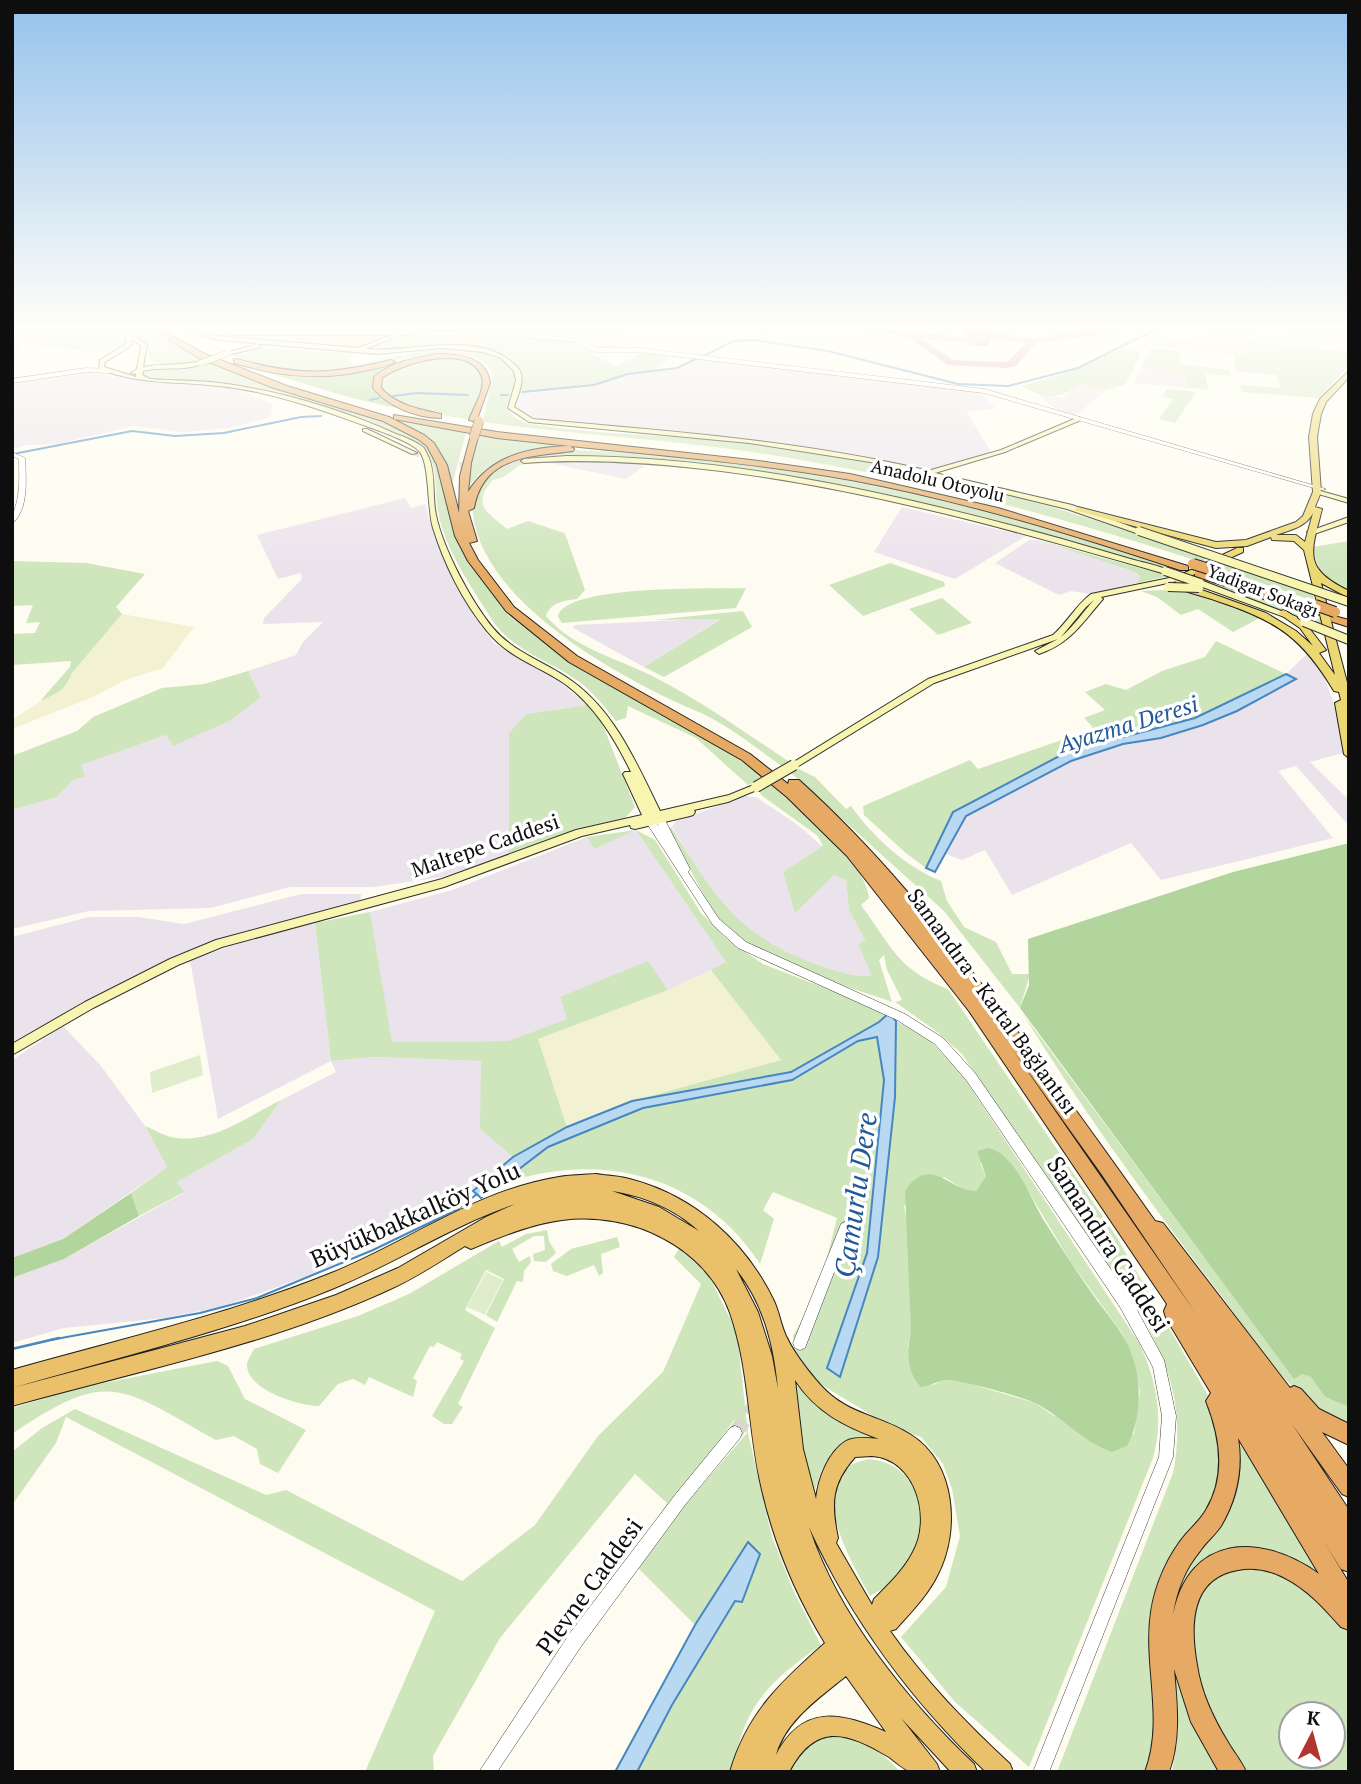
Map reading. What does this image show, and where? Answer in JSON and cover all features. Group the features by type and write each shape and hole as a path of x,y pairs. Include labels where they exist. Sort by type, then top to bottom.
{"highway":[{"path":"349,408 400,424 431,445 442,465 453,512 470,546"},
{"name":"Anadolu Otoyolu","path":"362,408 463,429 804,469 983,507 1195,575 1316,609 1349,624"},
{"name":"Anadolu Otoyolu","path":"384,408 460,423 790,461 913,484 1060,522 1195,575"},
{"path":"411,408 457,420 571,437"},
{"path":"470,546 462,494 471,436 479,408"},
{"path":"476,420 481,408"},
{"path":"470,546 470,493 489,471 522,455 564,449 605,450 804,469"},
{"name":"Samandıra - Kartal Bağlantısı","path":"470,546 504,590 558,639 744,746 792,781 839,824 919,910 1082,1131 1349,1530"},
{"name":"Samandıra - Kartal Bağlantısı","path":"470,546 473,561 500,599 545,640 728,746 817,816 852,852 933,950 1080,1159 1250,1409 1349,1561"},
{"name":"Anadolu Otoyolu","path":"1335,616 1349,617"},
{"path":"1082,1131 1253,1352 1349,1487"},
{"path":"1080,1159 1349,1604"},
{"name":"Büyükbakkalköy Yolu","path":"12,1379 238,1315 331,1281 499,1202 524,1193 576,1181 595,1180 639,1188 692,1213 723,1239 745,1267 764,1300 779,1341 792,1454 808,1507 834,1562 907,1673 942,1714 1002,1772"},
{"name":"Büyükbakkalköy Yolu","path":"12,1397 223,1341 358,1294 438,1255 457,1240 503,1217 566,1196 606,1197 648,1209 673,1220 712,1250 735,1277 751,1308 763,1347 783,1471 803,1539 829,1593 900,1700 966,1772"},
{"path":"438,1255 538,1216 572,1210 603,1211 629,1214 666,1231 690,1245 715,1270 731,1294 744,1331 765,1465 786,1539 842,1653 929,1772"},
{"path":"1157,1772 1162,1763 1166,1718 1161,1661 1162,1612 1172,1575 1192,1544 1213,1519 1227,1489 1232,1451 1223,1417 1182,1326"},
{"path":"779,1341 810,1388 831,1407 849,1419 907,1443 927,1464 937,1482 942,1506 941,1535 933,1563 919,1588 885,1614 924,1551 930,1530 930,1507 924,1485 911,1465 892,1451 873,1447 851,1448 829,1475 824,1499 825,1521 834,1562"},
{"path":"1253,1352 1312,1416 1349,1435"},
{"path":"1234,1772 1209,1732 1188,1680 1183,1623 1187,1601 1200,1575 1218,1563 1245,1555 1261,1556 1287,1567 1320,1587 1349,1619"},
{"path":"741,1772 757,1726 789,1689 838,1657 770,1738 760,1772"},
{"path":"778,1772 794,1742 803,1733 826,1725 857,1727 887,1742 929,1772"}],"main road":[{"path":"307,408 344,421 414,453"},
{"path":"312,408 387,431 422,450 428,464 433,518 442,543 491,631 503,642 579,691 601,718 653,817"},
{"path":"512,408 537,422 736,440 830,452 931,472 1204,544 1233,545 1268,536"},
{"path":"985,664 1055,645 1072,634 1096,597 1168,587 1268,536 1299,524 1307,517 1320,490 1313,437 1320,408"},
{"path":"1327,408 1319,441 1320,490 1308,549 1349,711"},
{"path":"931,472 1003,451 1079,419"},
{"name":"Yadigar Sokağı","path":"524,461 600,458 667,463 852,491 1043,537 1165,571 1195,575 1228,593 1349,640"},
{"path":"952,466 949,474 958,479"},
{"path":"1320,490 1349,501"},
{"path":"1078,510 1349,602"},
{"path":"1311,532 1349,519"},
{"path":"1241,549 1283,536 1296,538 1308,549"},
{"path":"1315,574 1349,595"},
{"path":"985,664 1041,644 1066,629 1083,604 1096,597 1195,575"},
{"path":"1195,575 1187,589 1253,611 1305,642 1322,658 1344,691"},
{"path":"1283,613 1303,626 1314,638 1344,691 1349,754"},
{"path":"1021,650 1033,653"},
{"name":"Maltepe Caddesi","path":"12,1050 89,1005 199,951 243,936 460,878 580,833 729,798 756,788 794,765 852,736 896,705 985,664"}],"street":[{"path":"1041,408 1320,490"},
{"path":"12,522 18,512 24,482 22,458 14,454"},
{"name":"Samandıra Caddesi","path":"653,817 716,922 742,945 791,970 844,989 939,1041 971,1077 1010,1132 1125,1302 1159,1365 1169,1416 1166,1457 1041,1772"},
{"path":"800,1343 845,1228"},
{"name":"Plevne Caddesi","path":"488,1772 576,1639 692,1485 735,1433"}],"shaded area":[{"path":"12,408 272,408 270,417 229,428 183,432 134,426 57,444 25,445 12,450"},
{"path":"517,408 996,409 966,411 992,453 927,470 850,453 759,440 529,418"},
{"path":"1055,408 1084,408 1075,416"},
{"path":"602,460 645,466 626,479 545,462"},
{"path":"405,498 411,508 425,504 434,534 452,572 474,605 473,615 494,643 561,683 587,705 526,714 509,733 509,855 442,877 374,887 290,887 211,908 89,911 12,929 12,810 57,797 74,780 80,765 166,735 173,746 261,697 248,671 296,655 303,642 323,622 263,624 264,618 302,579 301,573 278,579 257,535"},
{"path":"902,507 1026,536 955,579 874,552"},
{"path":"1029,540 1038,540 1135,572 1141,579 1137,583 1090,594 1071,591 1059,595 995,563"},
{"path":"722,618 644,667 573,628 574,625"},
{"path":"1309,652 1323,674 1338,715 1343,753 1310,762 1349,800 1349,826 1296,766 1278,771 1333,838 1161,880 1131,843 1012,895 985,850 962,860 946,854 965,816 1071,761 1123,744 1161,738 1237,711 1295,680 1286,674"},
{"path":"745,796 756,797 798,825 823,847 794,912 834,875 846,880 849,910 865,940 858,944 873,977 839,973 778,950 737,922 701,875 672,827 676,821"},
{"path":"636,830 727,963 668,990 648,962 560,998 568,1019 508,1041 391,1042 370,912 452,890 587,837 594,848"},
{"path":"301,894 361,894 360,904 202,945 108,991 12,1044 12,937 89,917 139,917 184,924"},
{"path":"315,923 331,1061 218,1119 190,960 249,940"},
{"path":"63,1026 101,1066 145,1126 167,1167 63,1239 12,1258 12,1060"},
{"path":"374,1057 481,1061 481,1129 513,1157 446,1212 313,1274 221,1307 165,1318 64,1328 12,1343 12,1278 64,1259 183,1193 177,1182 253,1139 281,1100 336,1072 331,1061"}],"green space":[{"path":"315,408 340,408 382,419 423,440 436,457 467,560 508,615 563,656 731,753 764,778 748,785 696,738 628,706 626,718 616,721 581,683 518,645 498,628 452,553 441,525 433,466 418,443"},
{"path":"418,408 474,408 470,420"},
{"path":"486,408 507,408 514,417 525,423 748,443 865,461 981,487 1038,503 1206,559 1201,562 981,498 814,462 724,448 483,422"},
{"path":"1167,408 1185,408 1175,423 1159,419"},
{"path":"393,419 466,433 452,485 441,455 423,435"},
{"path":"478,434 580,446 532,452 499,462 485,470 474,481 467,494 467,478"},
{"path":"572,450 651,454 806,474 959,505 1111,547 1186,571 1180,574 969,515 805,479 695,462 583,456 527,458"},
{"path":"527,458 529,463 545,462 520,465 502,478 493,480 486,489 482,502 488,513 507,529 528,521 564,533 585,590 577,599 558,603 548,611 546,616 558,628 584,646 675,688 791,763 783,767 706,715 664,696 594,657 528,607 501,578 482,547 473,514 474,497 481,483 492,472"},
{"path":"1038,540 1169,576 1137,583 1140,577 1135,572"},
{"path":"1349,541 1349,594 1334,586 1324,576 1313,547"},
{"path":"12,561 86,563 145,574 116,607 122,614 72,673 67,684 60,691 40,701 70,667 71,661 12,665 12,634 35,633 40,622 26,623 33,605 12,606"},
{"path":"1217,561 1313,594 1314,601 1208,565"},
{"path":"890,563 944,582 945,586 863,616 829,585"},
{"path":"1194,575 1321,619 1323,627 1189,577"},
{"path":"746,588 736,608 562,623 558,617 566,606 612,594 643,590"},
{"path":"1184,589 1260,618 1233,632 1198,609 1181,615 1157,597 1141,591"},
{"path":"942,598 972,623 938,635 909,609"},
{"path":"743,611 752,627 664,677 644,667 721,619 653,620"},
{"path":"122,614 194,627 163,668 125,680 93,697 12,729 12,720 69,683 72,673"},
{"path":"1216,641 1286,674 1195,718 1067,752 953,812 926,868 864,815 863,806 970,760 978,769 1082,733 1093,727 1084,718 1105,710 1085,692 1106,684 1126,690 1162,671 1205,657"},
{"path":"248,671 261,697 229,721 173,746 166,735 81,765 85,776 74,780 57,797 12,810 12,756 77,731 93,717 162,688 204,684"},
{"path":"587,705 601,720 635,807 625,818 581,828 509,855 509,733 526,714"},
{"path":"797,768 815,777 846,809 851,806 869,829 903,859 941,881 947,901 964,927 996,942 1012,974 1030,974 1020,1008 944,911 790,772"},
{"path":"771,783 829,836 856,868 869,898 861,905 897,955 918,974 948,989 1116,1236 1217,1411 1222,1475 1211,1505 1161,1574 1152,1632 1152,1685 1156,1723 1152,1760 1145,1772 1057,1772 1173,1473 1176,1411 1161,1354 1142,1316 962,1054 936,1031 895,1002 902,1000 887,970 884,955 879,960 892,1002 772,958 730,931 716,915 669,829 671,827 713,891 744,924 784,951 810,962 849,974 872,976 858,944 865,940 849,910 846,880 834,875 795,913 783,872 823,846 818,836 761,795 759,790"},
{"path":"636,830 655,840 701,913 728,940 763,964 889,1013 880,1022 791,1072 632,1101 781,1060 711,970 726,962"},
{"path":"636,830 594,849 587,837"},
{"path":"1349,843 1349,1407 1325,1397 1311,1377 1302,1374 1294,1379 1020,1008 1029,985 1028,939 1233,872"},
{"path":"370,912 392,1042 508,1041 567,1019 560,997 648,961 668,990 538,1039 567,1127 513,1157 480,1129 481,1061 374,1057 331,1061 315,923"},
{"path":"711,970 781,1060 632,1101 567,1127 538,1039 668,990"},
{"path":"1023,1014 1294,1378 1302,1374 1311,1377 1325,1397 1349,1407 1349,1426 1328,1416 1309,1402 1291,1386 1259,1348 1116,1154"},
{"path":"896,1021 928,1038 963,1076 1139,1343 1157,1400 1158,1428 1153,1458 1029,1767 955,1702 901,1637 946,1587 960,1536 952,1489 943,1464 921,1437 893,1428 812,1379 797,1355 793,1336 819,1289 837,1218 773,1192 763,1210 774,1219 760,1264 738,1236 714,1213 687,1195 658,1182 626,1173 560,1171 519,1178 481,1198 548,1147 643,1108 792,1080 858,1041 877,1037 884,1080 867,1253 827,1368 840,1376 878,1257 895,1097","holes":["980,1163 1024,1184 1072,1264 1122,1333 1133,1358 1140,1392 1134,1434 1054,1416 1035,1403 961,1381 944,1380 933,1385 908,1346 911,1331 908,1226 904,1206 944,1177 966,1191 976,1191 986,1176"]},
{"path":"200,1055 203,1075 152,1093 150,1072"},
{"path":"281,1100 253,1139 177,1182 184,1192 139,1216 131,1193 167,1167 145,1126 172,1137 204,1136 230,1127"},
{"path":"989,1148 999,1152 1015,1168 1049,1229 1130,1350 1138,1380 1139,1403 1135,1426 1127,1446 1112,1452 1081,1435 1035,1403 1018,1397 953,1380 921,1387 913,1375 908,1354 911,1331 905,1191 914,1180 923,1175 932,1175 967,1190 976,1191 986,1176 977,1151"},
{"path":"131,1193 139,1216 64,1259 12,1278 12,1258 63,1239"},
{"path":"547,1230 549,1241 556,1253 546,1262 534,1261 533,1254 545,1250 544,1236 534,1236 512,1249 519,1262 530,1256 531,1262 524,1271 523,1282 517,1281 497,1322 486,1315 504,1279 486,1270 465,1310 495,1328 458,1404 463,1407 452,1424 444,1424 432,1416 464,1361 460,1359 462,1354 437,1342 434,1347 430,1346 413,1378 417,1381 413,1397 369,1377 365,1385 353,1379 338,1384 319,1406 310,1405 275,1395 255,1382 249,1373 247,1364 254,1349 358,1316 409,1294 499,1241 502,1247 526,1234"},
{"path":"617,1237 620,1247 601,1254 603,1273 599,1276 594,1265 567,1276 553,1271 551,1264 571,1249"},
{"path":"679,1249 708,1274 737,1333 748,1433 772,1537 794,1592 821,1645 787,1671 761,1697 744,1729 733,1772 637,1772 672,1705 760,1554 748,1542 695,1625 630,1560 667,1503 635,1474 500,1638 433,1756 434,1772 365,1772 435,1611 66,1417 56,1443 12,1505 12,1452 42,1428 75,1409 266,1495 286,1490 462,1581 535,1525 598,1436 663,1372 701,1284 674,1257","holes":["734,1420 747,1433 696,1492 689,1482"]},
{"path":"486,1272 503,1280 485,1315 467,1307"},
{"path":"217,1361 228,1366 245,1399 306,1430 278,1473 260,1464 257,1449 234,1436 216,1440 157,1407 115,1392 94,1392 72,1399 12,1434 12,1408 83,1387"},
{"path":"790,1373 848,1425 882,1440 838,1448 822,1469 815,1490 804,1456"},
{"path":"1235,1435 1324,1580 1301,1562 1277,1551 1276,1555 1224,1552 1204,1560 1185,1586 1176,1614 1225,1772 1172,1772 1176,1725 1170,1654 1172,1608 1181,1577 1232,1499 1237,1474"},
{"path":"869,1459 890,1465 906,1476 915,1493 920,1512 914,1552 903,1570 889,1585 870,1596 842,1540 835,1518 833,1498 836,1480 848,1467"},
{"path":"1255,1564 1282,1571 1333,1611 1349,1631 1349,1772 1243,1772 1225,1749 1206,1708 1193,1659 1191,1634 1193,1610 1201,1591 1214,1576"},
{"path":"849,1735 872,1745 901,1772 790,1772 805,1747 820,1739"}],"water":[{"path":"1286,674 1296,679 1237,711 1161,738 1123,744 1071,761 966,816 935,872 926,868 953,812 1067,752 1195,718"},
{"path":"889,1013 896,1021 895,1097 878,1257 840,1377 827,1368 867,1253 884,1080 877,1037 858,1041 792,1080 643,1108 548,1147 481,1198 473,1191 513,1157 567,1127 632,1101 791,1072 879,1022"},
{"path":"748,1542 760,1554 742,1602 735,1601 672,1705 637,1772 615,1772 695,1625"}],"waterway":[{"path":"13,454 132,431 175,436 224,433 301,417 321,416"},
{"path":"52,1340 200,1313 257,1298 373,1250 458,1209 477,1194"},
{"path":"52,1340 59,1338"},
{"path":"12,1349 52,1340"}],"tunnel":[{"path":"414,453 452,466 524,461"},
{"path":"735,1433 755,1405"}],"water label":[{"name":"Ayazma Deresi","path":"1128,724"},
{"name":"Çamurlu Dere","path":"855,1195"}]}
